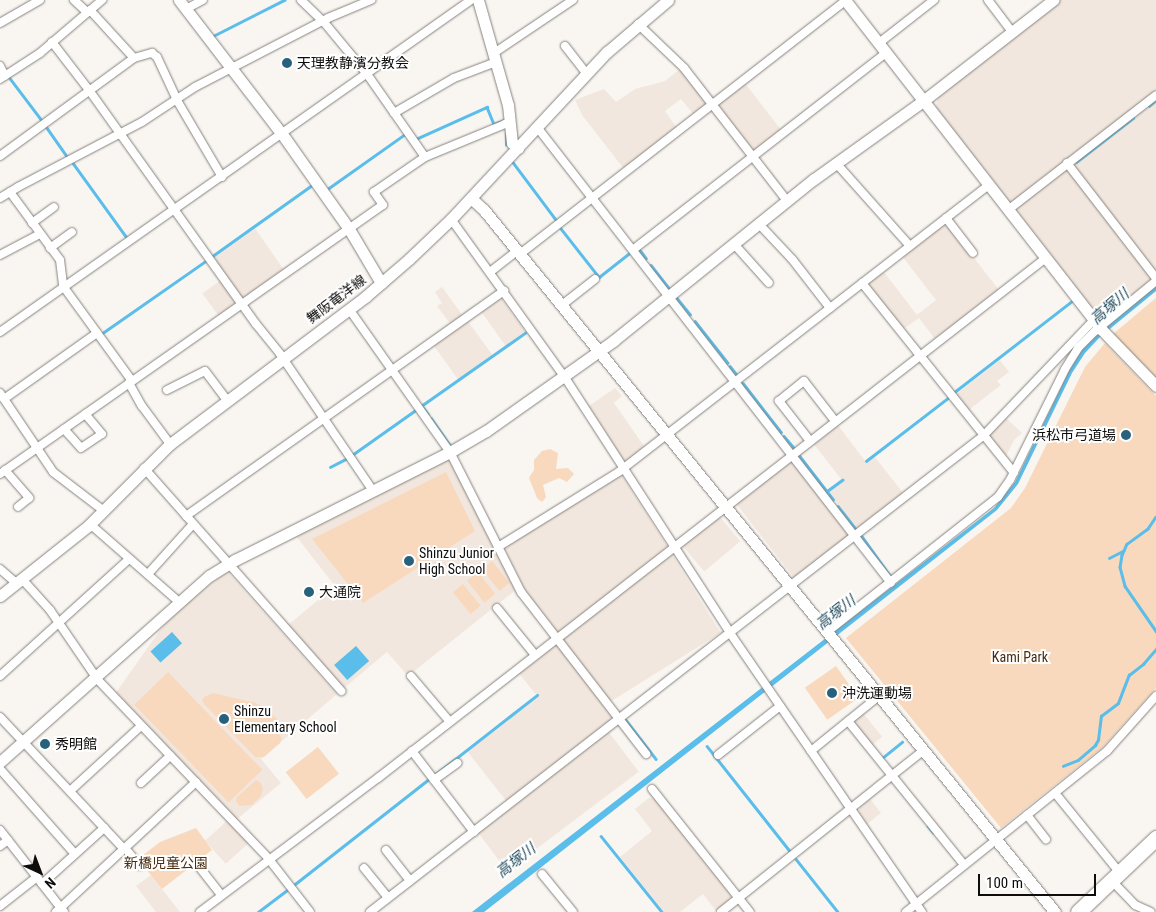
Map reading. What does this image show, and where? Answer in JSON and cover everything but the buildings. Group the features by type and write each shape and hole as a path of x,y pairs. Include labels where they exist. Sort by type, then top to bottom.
{"highway":[{"path":"1078,912 1156,838"}],"street":[{"path":"0,23 40,0"},
{"path":"74,0 89,11 134,58"},
{"path":"0,66 3,77 52,42 102,0"},
{"path":"203,0 183,5 282,134 348,229 381,283"},
{"path":"301,0 323,21 367,74 425,157"},
{"path":"0,198 120,134 177,98 323,21 370,0"},
{"path":"0,332 471,0"},
{"path":"478,0 495,57 511,123 512,143 518,148"},
{"path":"394,113 454,78 495,57 572,0"},
{"name":"舞阪竜洋線","path":"0,596 90,524 170,444 381,283 451,219 587,74 638,24 668,0"},
{"path":"490,272 593,196 845,0 1100,328 1156,386"},
{"path":"879,43 934,0"},
{"path":"988,0 1012,32"},
{"path":"0,762 179,602 228,564 450,452 486,431 599,351 836,163 923,100 1053,0"},
{"path":"638,24 680,62 787,201"},
{"path":"52,42 89,90 282,359 373,490"},
{"path":"565,46 587,74"},
{"path":"634,249 886,53"},
{"path":"0,156 134,58 152,54 157,57 177,98 222,176"},
{"path":"1008,210 1156,95"},
{"path":"18,507 29,498 3,472 383,205 374,192 425,157 511,123"},
{"path":"537,127 593,196 856,535 891,583"},
{"path":"836,163 910,246"},
{"path":"370,912 983,436 1100,328 1156,280 1067,163"},
{"path":"498,547 624,468 989,185"},
{"path":"10,192 60,260 64,288 131,382 143,407 170,444"},
{"path":"471,198 484,210 562,305 1055,912"},
{"path":"32,223 54,207"},
{"path":"946,218 973,253"},
{"path":"451,219 564,376 730,633 922,912"},
{"path":"759,224 792,259 830,308"},
{"path":"50,248 72,232"},
{"path":"0,255 40,234"},
{"path":"734,244 769,282"},
{"path":"200,912 268,858 450,722 1046,258"},
{"path":"562,305 595,279"},
{"path":"862,283 1014,473"},
{"path":"186,516 504,291"},
{"path":"349,309 450,452 521,592 646,754"},
{"path":"830,636 891,583 991,504 1005,489 1071,358 1100,328"},
{"path":"97,333 2,396 58,477 104,511"},
{"path":"166,390 205,372 227,400"},
{"path":"810,441 779,401 804,382 835,421"},
{"path":"64,430 81,448 102,434 85,414"},
{"path":"144,468 341,691"},
{"path":"90,524 179,602"},
{"path":"148,574 193,524"},
{"path":"0,676 129,559"},
{"path":"0,568 19,581 45,604 95,677 268,858 310,912"},
{"path":"497,608 535,655"},
{"path":"411,676 450,722"},
{"path":"811,751 879,696"},
{"path":"906,912 1107,751 1156,696"},
{"path":"718,755 780,706"},
{"path":"0,717 140,866"},
{"path":"848,721 964,866"},
{"path":"70,791 141,726"},
{"path":"721,912 924,750"},
{"path":"412,751 474,832"},
{"path":"141,783 170,756"},
{"path":"434,780 457,763"},
{"path":"0,770 75,854"},
{"path":"0,830 61,911 124,848 196,782"},
{"path":"652,789 750,912"},
{"path":"1055,793 1135,904 1151,912"},
{"path":"1027,815 1046,839"},
{"path":"42,884 104,828"},
{"path":"0,846 8,840"},
{"path":"386,850 410,881"},
{"path":"198,864 221,895"},
{"path":"364,868 388,898"},
{"path":"542,874 573,912"},
{"path":"0,906 37,877"}],"shaded area":[{"path":"1059,0 1156,0 1156,279 1106,319 1101,319 936,108 938,94"},
{"path":"681,68 707,105 694,115 681,99 665,111 677,128 624,169 582,115 575,100 604,89 616,102 635,89 665,81"},
{"path":"744,82 782,131 755,152 717,106 717,103"},
{"path":"946,222 999,290 935,339 919,318 902,330 866,284 883,271 917,315 936,300 902,256"},
{"path":"254,227 285,271 242,301 211,257"},
{"path":"221,280 237,302 218,315 202,294"},
{"path":"442,287 463,316 451,325 437,306 442,303 435,292"},
{"path":"500,297 525,332 506,346 481,311"},
{"path":"467,320 492,355 458,379 433,345"},
{"path":"1000,360 1009,372 997,381 1001,385 966,412 954,396"},
{"path":"615,388 622,396 614,403 646,449 628,463 625,462 589,406"},
{"path":"1005,417 1022,433 1014,440 1004,460 987,436"},
{"path":"837,424 866,462 874,456 904,494 858,529 827,490 841,479 813,443"},
{"name":"Shinzu Junior High School","path":"451,458 517,589 408,676 387,652 344,688 288,625 335,586 296,536"},
{"path":"792,460 850,535 795,579 736,504"},
{"path":"621,474 667,548 559,633 525,590 504,547"},
{"path":"719,516 740,541 704,571 683,546"},
{"path":"671,553 721,633 604,706 554,626"},
{"name":"Shinzu Elementary School","path":"227,571 337,694 261,759 281,783 236,820 115,694 170,616"},
{"path":"556,642 615,718 507,802 467,751 537,696 518,672"},
{"path":"862,712 882,737 871,746 851,721"},
{"path":"608,731 639,772 507,871 476,830"},
{"path":"649,798 654,798 731,895 730,900 716,911 703,894 680,912 664,912 620,857 652,831 635,809"},
{"path":"870,799 881,813 867,824 859,813 860,807"},
{"path":"228,820 249,843 226,864 205,841"},
{"path":"151,875 180,912 156,912 136,886"}],"green space":[{"path":"1156,298 1156,380 1113,334"},
{"name":"Kami Park","path":"1105,343 1156,396 1156,688 1103,747 1001,828 846,638 1011,508 1025,488 1085,367"},
{"path":"550,449 558,453 556,469 568,468 574,474 567,482 559,478 543,485 546,497 542,502 537,498 529,478 534,470 534,460 542,451"},
{"path":"446,472 475,531 363,603 312,539"},
{"path":"492,561 510,583 500,591 482,569"},
{"path":"478,572 495,594 484,603 467,581"},
{"path":"463,584 481,606 471,614 453,592"},
{"name":"沖洗運動場","path":"836,666 858,698 827,720 805,688"},
{"path":"168,672 262,770 229,802 134,705"},
{"path":"213,693 256,703 267,709 279,721 275,730 282,738 280,743 264,757 255,757 202,701 204,697"},
{"path":"318,747 339,774 307,799 286,772"},
{"path":"256,780 260,782 263,788 261,796 252,805 239,806 236,801 237,797"},
{"name":"新橋児童公園","path":"196,828 212,850 162,889 138,859 160,842"}],"water":[{"path":"1156,286 1156,291 1100,337 1085,353 1072,373 1018,484 997,510 484,912 472,912 994,508 1015,482 1069,371 1082,350 1098,334"},
{"path":"172,632 182,643 160,663 150,651"},
{"path":"356,646 369,661 347,680 334,665"}],"waterway":[{"path":"213,36 284,0"},
{"path":"9,77 43,122"},
{"path":"1149,106 1156,100"},
{"path":"416,139 487,107 494,124 505,120"},
{"path":"1076,162 1133,118"},
{"path":"45,125 67,156"},
{"path":"506,134 506,145"},
{"path":"326,190 406,135"},
{"path":"512,161 557,221"},
{"path":"73,163 127,238"},
{"path":"211,257 312,185"},
{"path":"559,226 599,277 632,251"},
{"path":"640,250 646,258"},
{"path":"101,334 207,260"},
{"path":"651,265 669,288"},
{"path":"677,298 690,314"},
{"path":"953,393 1072,301"},
{"path":"695,321 728,363"},
{"path":"421,406 525,333"},
{"path":"730,366 737,375"},
{"path":"743,383 781,432"},
{"path":"866,461 949,397"},
{"path":"422,406 428,414"},
{"path":"352,455 417,409"},
{"path":"431,418 450,445"},
{"path":"784,436 794,448"},
{"path":"799,455 833,499"},
{"path":"330,467 348,458"},
{"path":"827,491 842,480"},
{"path":"838,506 857,530"},
{"path":"1156,517 1148,529 1127,544 1122,555 1120,567 1125,586 1156,631"},
{"path":"861,535 891,577"},
{"path":"1109,558 1123,551"},
{"path":"1063,766 1078,760 1095,745 1098,740 1101,716 1118,703 1129,675 1143,664 1156,649"},
{"path":"436,774 537,695"},
{"path":"626,720 656,759"},
{"path":"881,759 902,742"},
{"path":"707,746 790,851"},
{"path":"295,884 429,779"},
{"path":"928,826 933,832"},
{"path":"601,836 662,912"},
{"path":"796,859 838,912"},
{"path":"258,912 288,889"}],"place":[{"name":"天理教静濱分教会","path":"287,63"},
{"name":"浜松市弓道場","path":"1126,435"},
{"name":"Shinzu Junior High School","path":"409,561"},
{"name":"大通院","path":"309,592"},
{"name":"沖洗運動場","path":"832,693"},
{"name":"Shinzu Elementary School","path":"224,719"},
{"name":"秀明館","path":"45,744"}],"water label":[{"name":"高塚川","path":"1110,307"},
{"name":"高塚川","path":"836,613"},
{"name":"高塚川","path":"516,861"}]}
